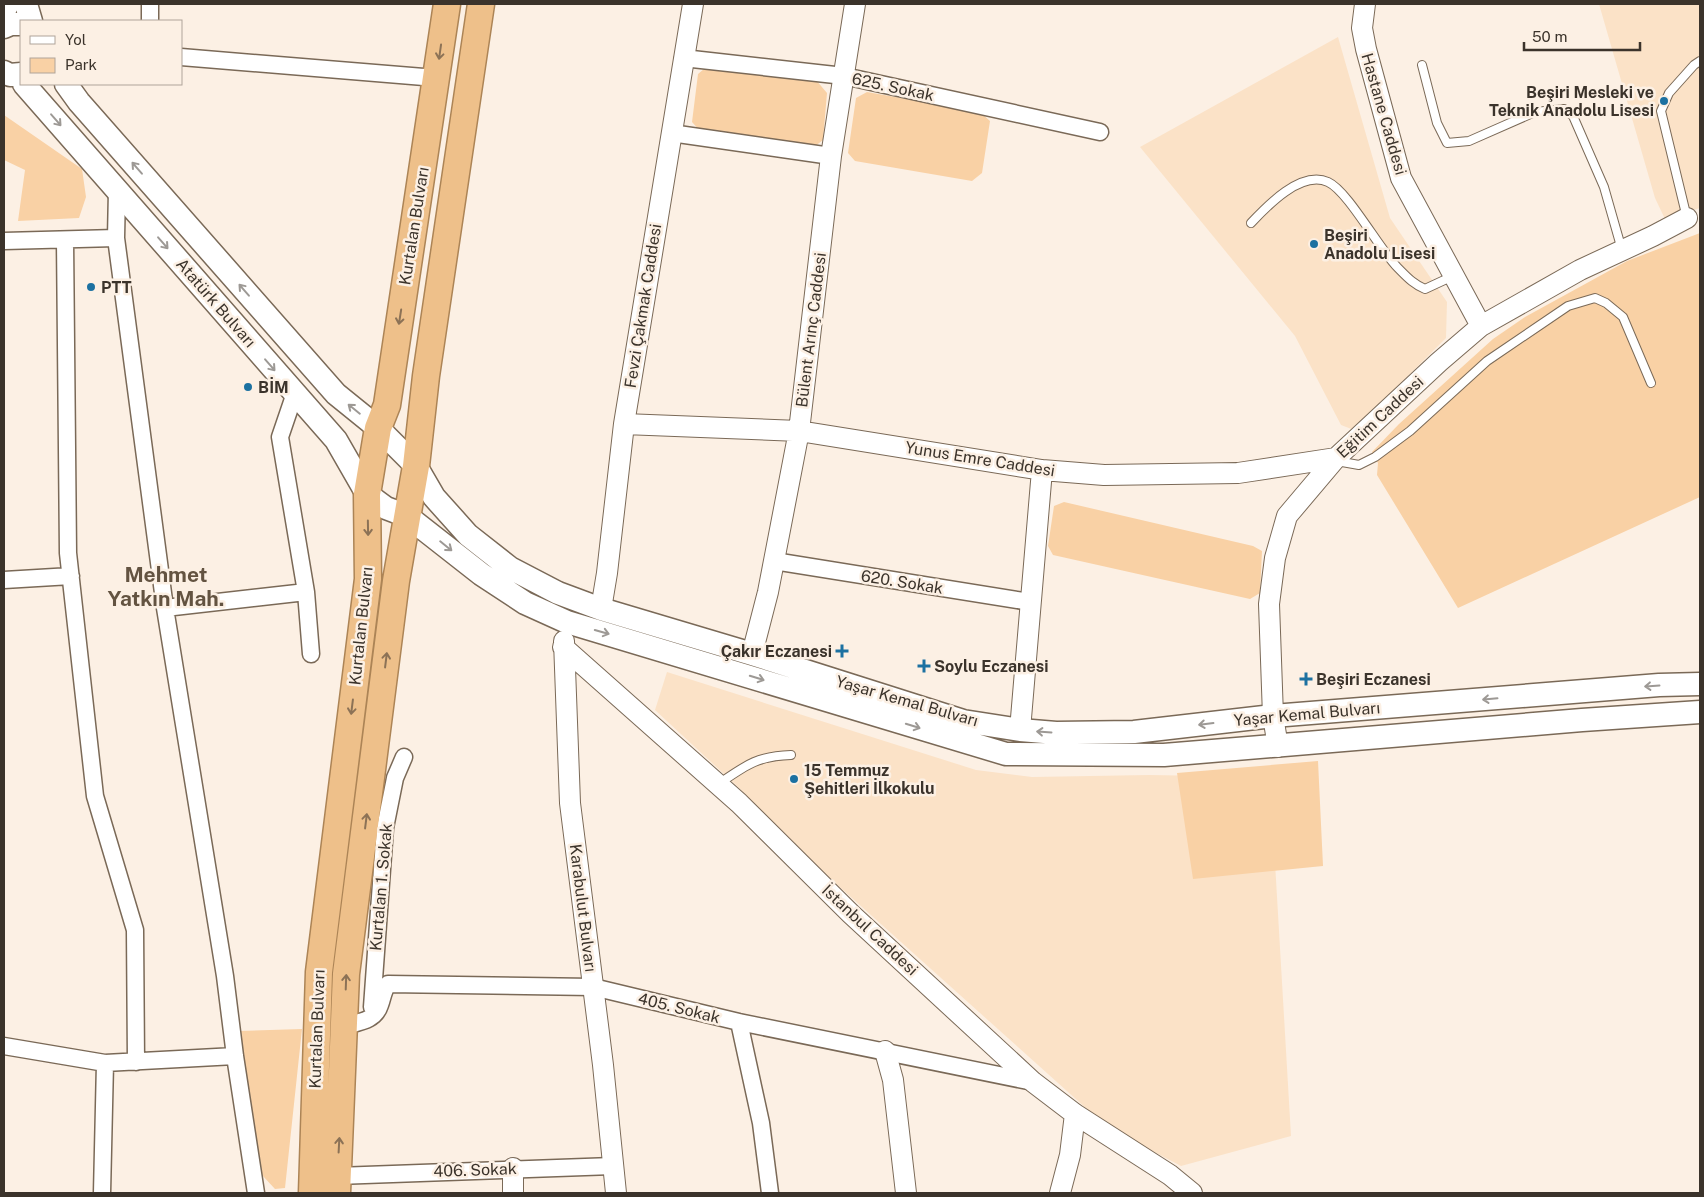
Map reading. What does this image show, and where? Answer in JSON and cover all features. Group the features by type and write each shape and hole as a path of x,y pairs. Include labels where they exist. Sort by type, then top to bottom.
{"highway":[{"name":"Kurtalan Bulvarı","path":"312,1193 319,972 368,579 367,494 378,428 387,405 447,4"},
{"name":"Kurtalan Bulvarı","path":"337,1184 346,974 396,581 416,466 428,366 481,4"}],"main road":[{"path":"4,13 7,4"},
{"path":"26,4 31,20"},
{"path":"4,27 11,24 20,24"},
{"name":"Atatürk Bulvarı","path":"24,85 336,440 367,494 386,508 408,516"},
{"name":"Atatürk Bulvarı","path":"67,85 79,102 336,394 378,428 416,466"},
{"name":"Yaşar Kemal Bulvarı","path":"416,466 434,497 468,535 510,568 558,592 601,609 752,654 963,721 1020,730 1134,732 1273,716 1659,685 1700,684"},
{"name":"Yaşar Kemal Bulvarı","path":"408,516 481,574 525,603 567,622 1006,754 1164,755 1700,712"}],"street":[{"path":"150,4 150,20"},
{"name":"Fevzi Çakmak Caddesi","path":"601,609 608,572 624,424 693,4"},
{"name":"Bülent Arınç Caddesi","path":"752,654 768,592 799,431 831,156 855,4"},
{"name":"Hastane Caddesi","path":"1365,4 1362,28 1366,49 1401,178 1481,326"},
{"path":"182,58 436,78"},
{"name":"625. Sokak","path":"683,58 844,76 1100,132"},
{"path":"671,133 831,156"},
{"path":"117,190 116,238 165,608 223,966 256,1193"},
{"name":"Eğitim Caddesi","path":"1278,746 1273,716 1269,604 1275,558 1287,516 1336,458 1438,362 1481,326 1580,270 1687,218"},
{"path":"4,241 116,238"},
{"path":"64,240 68,553 95,796 135,930 136,1062"},
{"path":"295,393 280,438 306,592 311,654"},
{"name":"Yunus Emre Caddesi","path":"624,424 799,431 1042,470 1104,475 1238,473 1336,458"},
{"path":"1020,730 1042,470"},
{"name":"620. Sokak","path":"774,561 1030,602"},
{"path":"4,580 71,576"},
{"path":"165,608 306,592"},
{"name":"Karabulut Bulvarı","path":"567,622 563,647 570,803 616,1193"},
{"name":"İstanbul Caddesi","path":"563,647 739,803 851,914 1033,1082 1075,1114 1170,1175 1192,1193"},
{"name":"Kurtalan 1. Sokak","path":"371,1019 385,828 396,778 404,757"},
{"name":"405. Sokak","path":"371,1019 380,1007 383,991 388,984 593,987 739,1022 1033,1082"},
{"path":"345,1026 371,1019"},
{"path":"739,1022 761,1123 770,1193"},
{"path":"4,1046 106,1063 235,1056"},
{"path":"885,1051 893,1080 906,1193"},
{"path":"102,1193 106,1063"},
{"path":"1060,1193 1070,1155 1075,1114"},
{"name":"406. Sokak","path":"337,1184 513,1168 613,1166"},
{"path":"513,1168 513,1193"}],"lane":[{"path":"1687,218 1661,111 1669,93 1694,65 1700,61"},
{"path":"1422,64 1437,122 1447,142 1469,141 1535,112 1564,109 1573,116 1604,186 1622,250"},
{"path":"1251,224 1266,207 1292,186 1315,179 1328,182 1347,198 1388,257 1414,284 1425,289 1453,276"},
{"path":"1336,458 1342,462 1359,465 1375,457 1410,431 1487,361 1568,306 1596,298 1606,303 1623,317 1651,383"},
{"path":"718,784 750,763 772,756 791,755"}],"shaded area":[{"name":"Beşiri Mesleki ve Teknik Anadolu Lisesi","path":"1599,4 1700,4 1700,208 1665,219 1655,198"},
{"name":"Beşiri Anadolu Lisesi","path":"1338,37 1390,218 1447,302 1446,338 1354,430 1341,425 1295,336 1140,147"},
{"path":"667,672 976,770 1032,777 1149,775 1270,777 1291,1136 1181,1166 1107,1127 833,881 738,787 655,710"}],"green space":[{"path":"710,64 816,80 827,93 823,140 814,147 701,132 692,122 698,74"},
{"path":"867,92 980,112 990,121 982,173 972,181 855,161 848,153 856,98"},
{"path":"4,115 82,169 86,197 79,218 18,221 25,170 4,160"},
{"path":"1700,233 1700,497 1458,608 1377,475 1378,463 1372,452 1399,424 1493,339 1525,317 1627,261"},
{"path":"1064,502 1253,546 1262,551 1260,593 1250,599 1053,555 1048,546 1054,506"},
{"path":"1318,761 1323,866 1193,879 1177,773"},
{"path":"302,1029 285,1188 275,1189 262,1175 239,1031"}],"place":[{"name":"Beşiri Mesleki ve Teknik Anadolu Lisesi","path":"1664,101"},
{"name":"Beşiri Anadolu Lisesi","path":"1314,244"},
{"name":"PTT","path":"91,287"},
{"name":"BİM","path":"248,387"},
{"name":"Çakır Eczanesi","path":"842,651"},
{"name":"Soylu Eczanesi","path":"924,666"},
{"name":"Beşiri Eczanesi","path":"1306,679"},
{"name":"15 Temmuz Şehitleri İlkokulu","path":"794,779"}],"district":[{"name":"Mehmet Yatkın Mah.","path":"166,586"}]}
